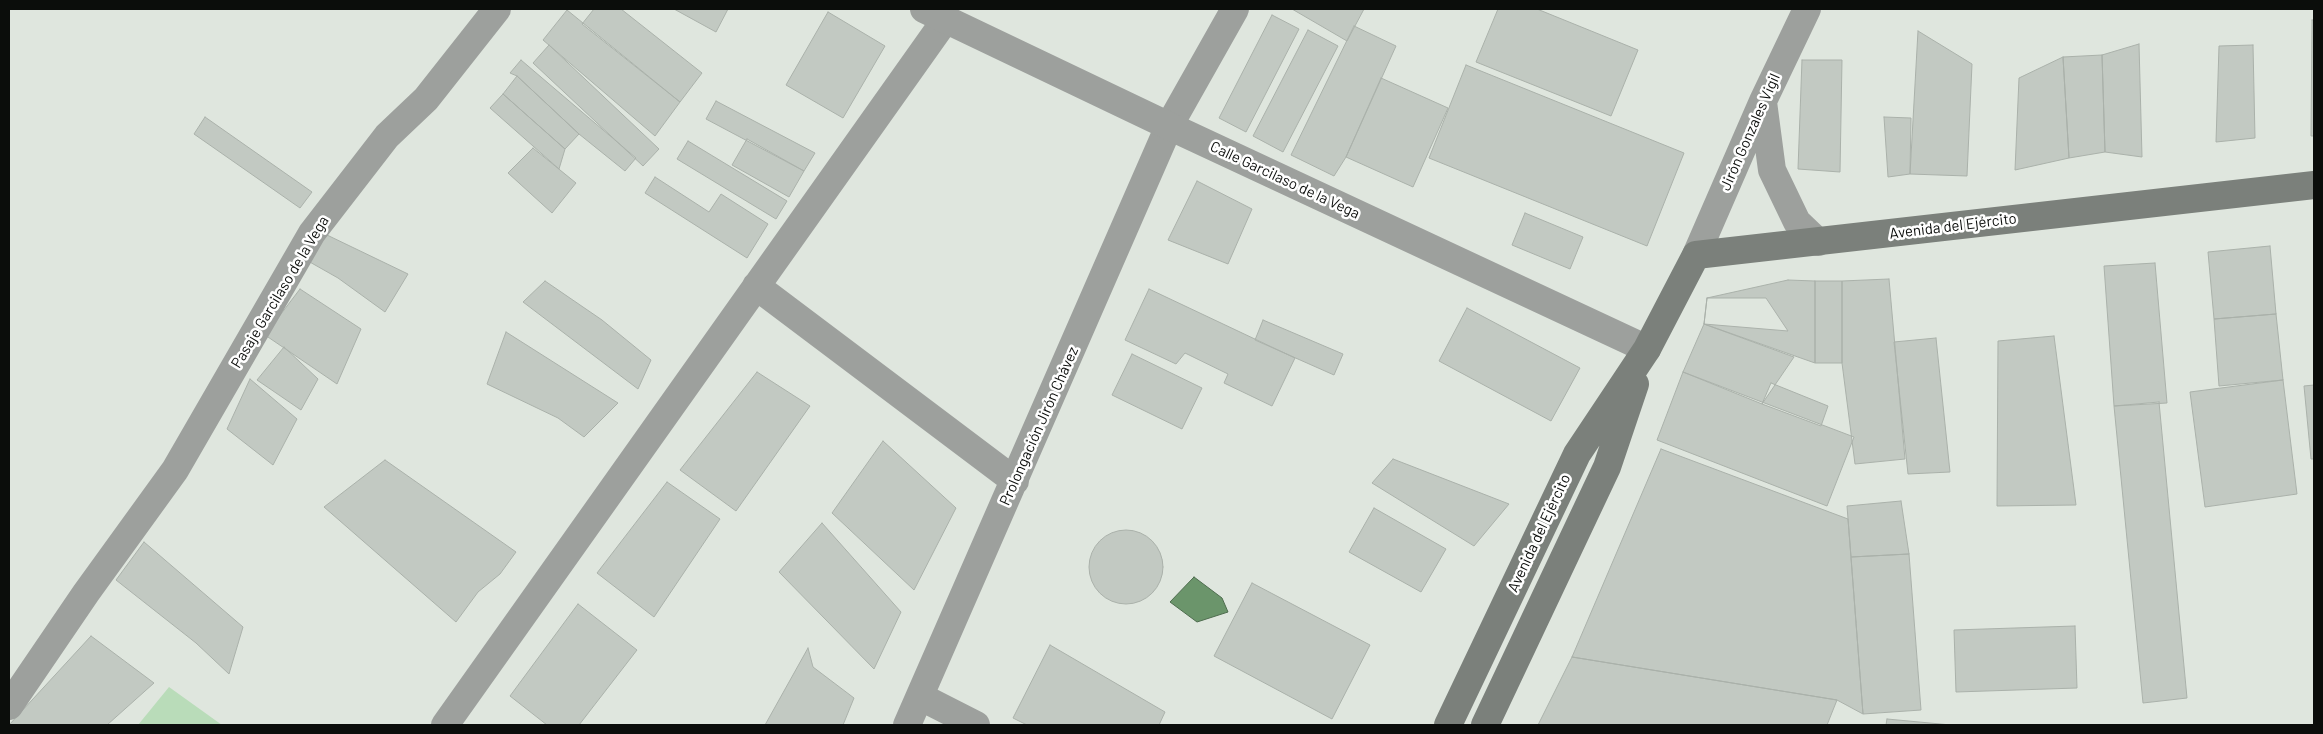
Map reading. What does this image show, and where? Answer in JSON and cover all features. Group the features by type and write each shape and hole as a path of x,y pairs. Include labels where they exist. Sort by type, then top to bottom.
{"main road":[{"name":"Avenida del Ejército","path":"1448,725 1577,454 1647,349 1696,255 2314,185"},
{"name":"Avenida del Ejército","path":"1485,725 1606,467 1647,349"}],"street":[{"name":"Pasaje Garcilaso de la Vega","path":"9,706 86,593 175,470 312,233 387,136 426,98 497,9"},
{"name":"Prolongación Jirón Chávez","path":"907,725 921,697 1169,126 1235,9"},
{"name":"Jirón Gonzales Vigil","path":"1696,255 1763,101 1807,9"},
{"name":"Calle Garcilaso de la Vega","path":"935,14 1169,126 1647,349"},
{"path":"445,725 756,286 935,14"},
{"path":"1763,101 1772,170 1797,222 1818,242"},
{"path":"756,286 1015,481"},
{"path":"921,697 976,725"}],"shaded area":[{"path":"1194,577 1222,598 1228,612 1197,622 1170,602"},
{"path":"169,687 222,725 138,725"}],"building":[{"path":"594,9 621,9 702,73 680,102 582,24"},
{"path":"674,9 728,9 716,32"},
{"path":"1292,9 1364,9 1347,41"},
{"path":"1498,9 1537,9 1638,50 1611,116 1476,62"},
{"path":"567,10 680,102 655,136 543,40"},
{"path":"828,12 885,46 843,118 786,85"},
{"path":"1272,15 1299,29 1246,132 1219,118"},
{"path":"2312,20 2314,20 2314,136 2311,136"},
{"path":"1354,26 1396,46 1346,157 1334,176 1291,155"},
{"path":"1308,30 1338,46 1283,152 1253,136"},
{"path":"1918,31 1972,64 1967,176 1910,174"},
{"path":"2139,44 2142,157 2105,152 2102,55"},
{"path":"549,45 659,149 643,166 533,63"},
{"path":"2253,45 2255,138 2216,142 2219,46"},
{"path":"2102,55 2105,152 2069,158 2063,57"},
{"path":"2063,57 2069,158 2015,170 2019,78"},
{"path":"521,60 636,158 625,171 579,134 517,76 510,73"},
{"path":"1802,60 1842,60 1840,172 1798,169"},
{"path":"1466,65 1684,153 1647,246 1429,158"},
{"path":"517,76 579,134 565,149 503,94"},
{"path":"1381,78 1448,108 1413,187 1346,157"},
{"path":"503,94 565,149 559,169 490,108"},
{"path":"716,101 815,153 804,171 706,119"},
{"path":"205,117 312,192 300,208 194,134"},
{"path":"1884,117 1911,118 1910,174 1888,177"},
{"path":"747,139 804,171 789,197 732,165"},
{"path":"688,141 787,201 776,219 677,159"},
{"path":"533,148 576,183 552,213 508,173"},
{"path":"655,177 709,212 721,194 768,224 747,258 645,193"},
{"path":"1197,181 1252,209 1228,264 1168,240"},
{"path":"1525,213 1583,237 1570,269 1512,245"},
{"path":"327,235 408,274 385,312 338,278 308,261"},
{"path":"2270,246 2276,314 2214,319 2208,252"},
{"path":"2155,263 2167,403 2114,406 2104,266"},
{"path":"1889,279 1905,459 1855,464 1842,363 1842,281"},
{"path":"1788,280 1815,281 1815,363 1704,324 1707,298"},
{"path":"545,281 602,320 651,360 638,389 523,302"},
{"path":"1815,281 1842,281 1842,363 1815,363"},
{"path":"300,289 361,329 337,384 265,335"},
{"path":"1149,289 1295,358 1272,406 1224,383 1228,374 1185,353 1176,364 1125,340"},
{"path":"1707,298 1766,298 1788,331 1704,324"},
{"path":"1467,308 1580,368 1551,421 1439,361"},
{"path":"2276,314 2283,380 2219,386 2214,319"},
{"path":"1263,320 1343,354 1334,375 1255,340"},
{"path":"1704,324 1794,357 1762,404 1683,372"},
{"path":"506,332 618,403 584,437 558,418 487,384"},
{"path":"2054,336 2076,505 1997,506 1998,341"},
{"path":"1936,338 1950,472 1908,474 1894,342"},
{"path":"284,347 318,379 301,410 257,380"},
{"path":"1132,354 1202,388 1182,429 1112,395"},
{"path":"757,372 810,406 736,511 680,470"},
{"path":"1683,372 1854,437 1827,506 1657,440"},
{"path":"250,379 297,419 273,465 227,429"},
{"path":"2283,380 2297,494 2205,507 2190,392"},
{"path":"1771,383 1828,406 1821,426 1762,404"},
{"path":"2314,385 2314,459 2311,459 2304,386"},
{"path":"2159,402 2187,698 2143,703 2114,406"},
{"path":"883,441 956,508 914,590 832,513"},
{"path":"1661,449 1848,519 1863,714 1837,700 1572,657"},
{"path":"1393,459 1509,504 1474,546 1372,483"},
{"path":"385,460 516,552 500,574 478,592 456,622 324,507"},
{"path":"667,482 720,519 654,617 597,573"},
{"path":"1901,501 1909,554 1851,557 1847,506"},
{"path":"1374,508 1446,549 1421,592 1349,552"},
{"path":"822,523 901,612 874,669 779,572"},
{"path":"1126,530 1147,536 1157,546 1163,567 1157,588 1147,598 1126,604 1105,598 1095,588 1089,567 1095,546 1105,536"},
{"path":"144,542 243,627 229,674 196,643 116,580"},
{"path":"1909,554 1921,710 1863,714 1851,557"},
{"path":"1252,583 1370,645 1332,719 1214,656"},
{"path":"578,604 637,650 579,725 547,725 510,696"},
{"path":"2075,626 2077,688 1956,692 1954,630"},
{"path":"91,636 154,683 107,725 9,725"},
{"path":"1050,645 1165,712 1159,725 1027,725 1013,718"},
{"path":"808,648 813,667 854,698 843,725 765,725"},
{"path":"1572,657 1837,700 1827,725 1538,725"},
{"path":"1887,719 1951,725 1886,725"}]}
